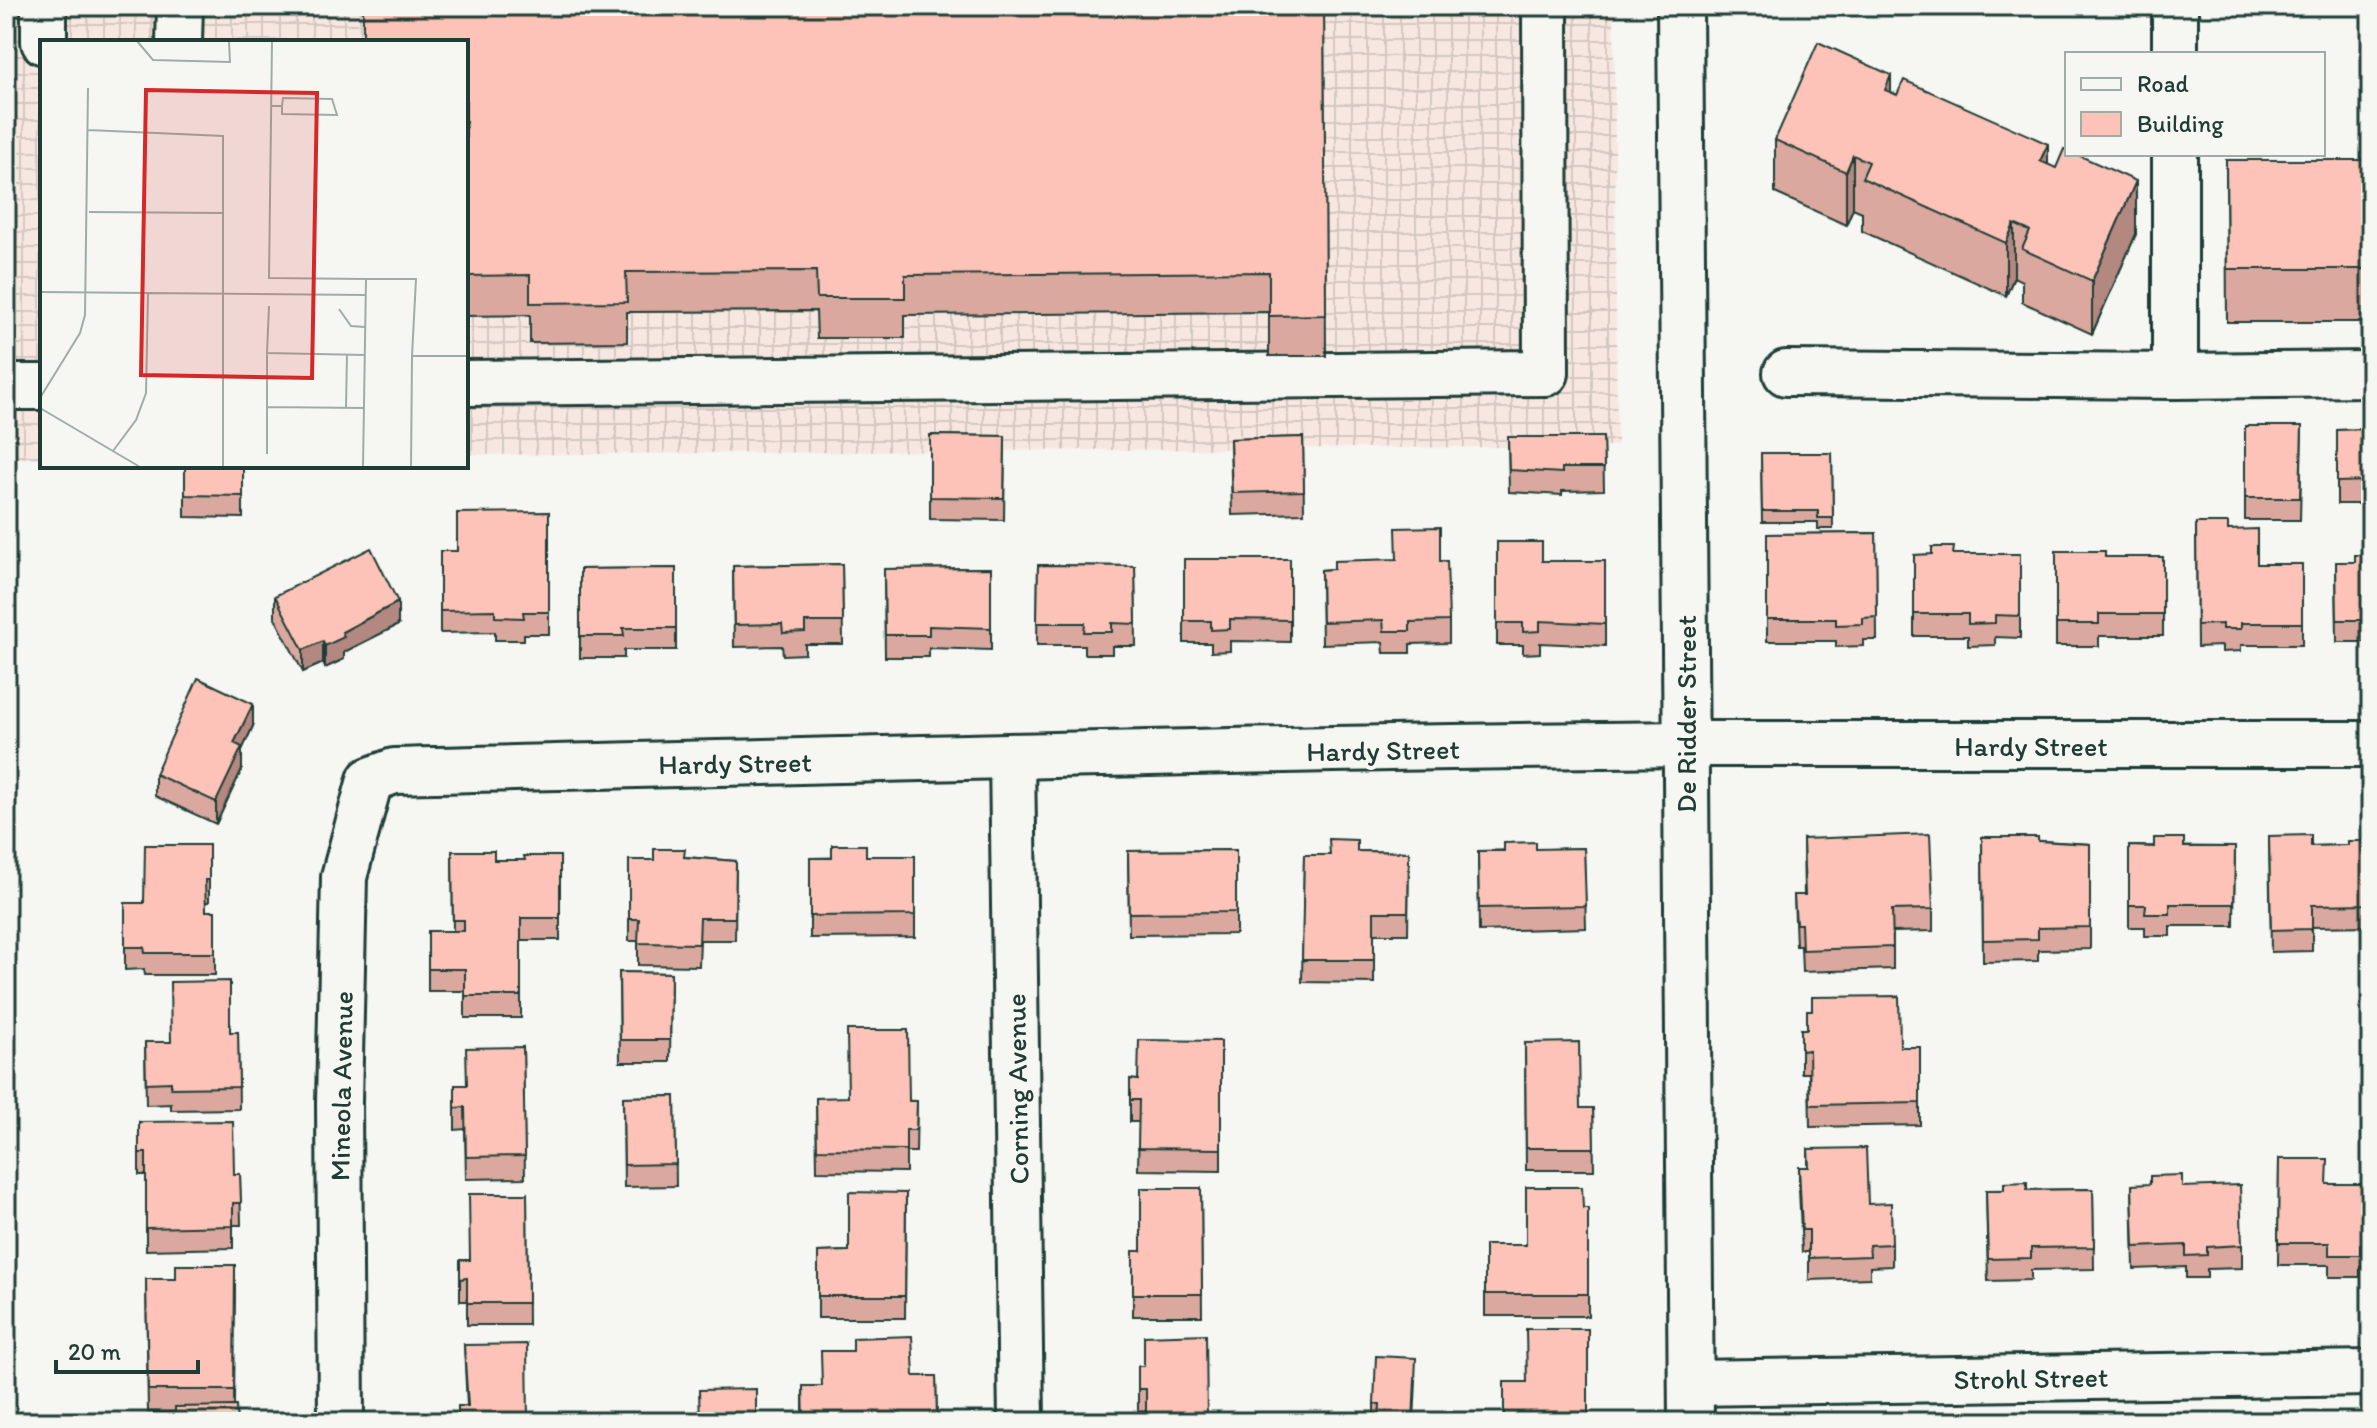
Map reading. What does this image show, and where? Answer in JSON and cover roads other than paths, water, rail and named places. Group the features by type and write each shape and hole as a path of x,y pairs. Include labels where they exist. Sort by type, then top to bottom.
{"street":[{"path":"44,6 44,40"},
{"path":"179,40 180,6"},
{"path":"468,383 1546,373 1545,6"},
{"name":"De Ridder Street","path":"1680,6 1691,1403"},
{"path":"2175,6 2175,52"},
{"path":"2175,156 2175,376"},
{"path":"1786,373 2371,374"},
{"path":"6,387 40,387"},
{"name":"Hardy Street","path":"394,771 1686,744 2371,744"},
{"name":"Corning Avenue","path":"1012,756 1021,1422"},
{"name":"Mineola Avenue","path":"341,1422 339,1102 344,877 370,780 394,771"},
{"name":"Strohl Street","path":"1691,1403 2371,1373"}]}
